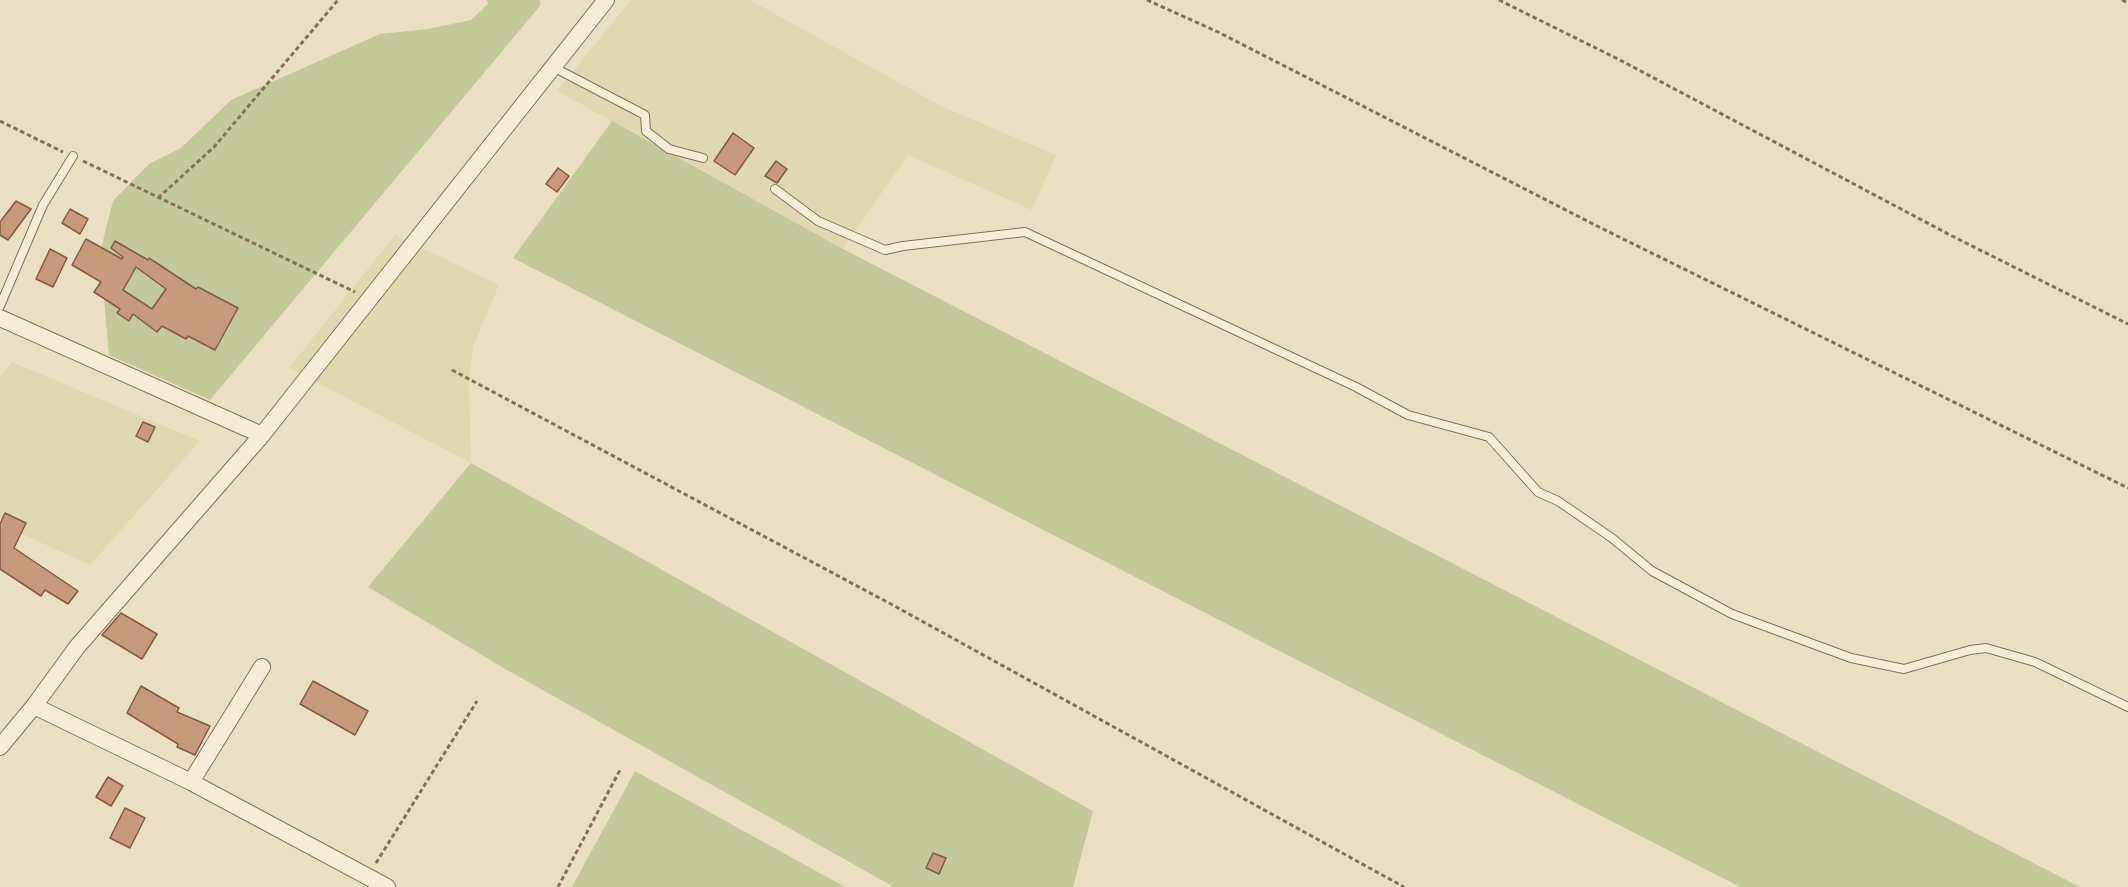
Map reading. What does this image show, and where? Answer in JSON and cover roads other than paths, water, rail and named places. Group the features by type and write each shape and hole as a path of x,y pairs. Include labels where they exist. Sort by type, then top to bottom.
{"street":[{"path":"0,747 34,706 77,647 262,435 606,0"},
{"path":"0,318 262,435"},
{"path":"191,782 262,667"},
{"path":"34,706 191,782 387,887"}],"lane":[{"path":"553,67 645,115 646,131 669,149 703,158"},
{"path":"0,306 43,205 73,156"},
{"path":"775,189 818,221 885,250 914,244 1026,232 1356,387 1408,415 1489,437 1538,492 1558,501 1612,538 1652,571 1732,614 1851,658 1904,669 1970,650 1986,648 2035,662 2128,707"}]}
